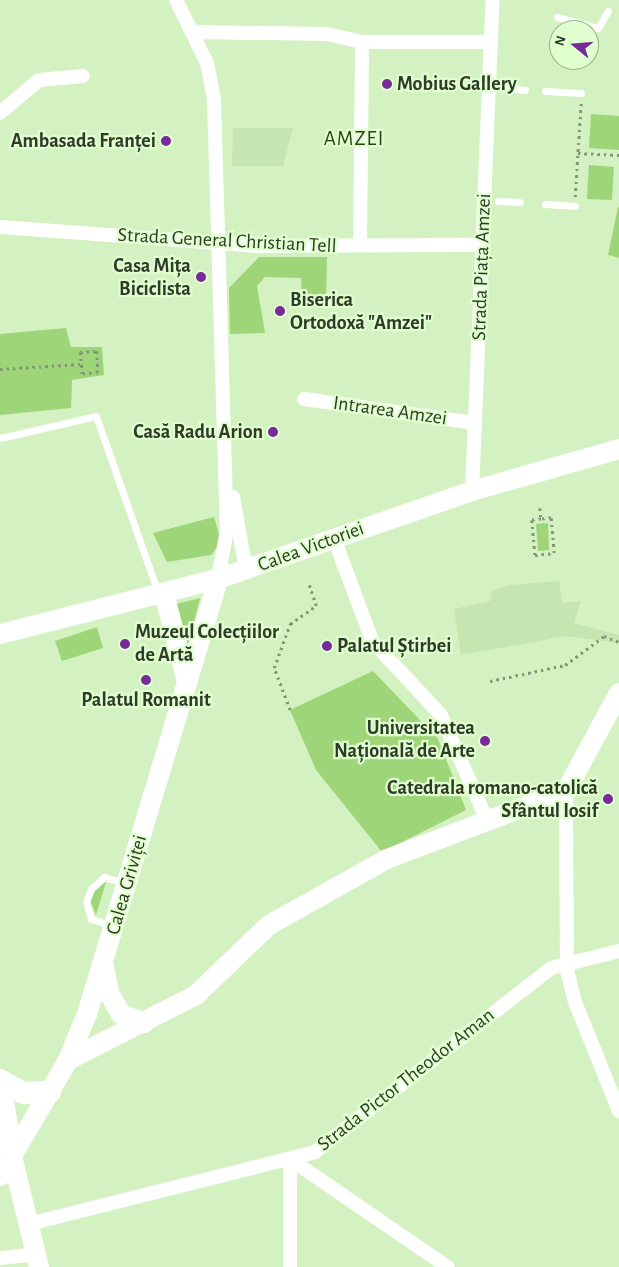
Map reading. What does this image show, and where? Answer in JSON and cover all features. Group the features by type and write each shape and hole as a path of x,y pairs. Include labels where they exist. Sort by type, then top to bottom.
{"main road":[{"path":"0,1082 23,1093 50,1092"},
{"path":"0,1082 12,1156"},
{"name":"Calea Griviței","path":"0,1176 12,1156"}],"street":[{"path":"176,0 192,32 212,85 218,243 222,438 227,530 218,579"},
{"name":"Strada Piața Amzei","path":"472,491 483,245 489,42 493,0"},
{"path":"192,32 327,34 362,42 489,42"},
{"path":"360,242 362,42"},
{"path":"0,113 39,80 83,76"},
{"name":"Strada General Christian Tell","path":"0,227 218,243 346,247 360,242 483,245"},
{"name":"Intrarea Amzei","path":"304,399 476,423"},
{"path":"222,438 246,570"},
{"name":"Calea Victoriei","path":"0,634 218,579 472,491 619,449"},
{"path":"334,538 372,640 441,715 486,818"},
{"name":"Calea Griviței","path":"12,1156 68,1060 104,964 218,579"},
{"path":"161,594 188,682"},
{"path":"618,1104 575,1002 566,961 566,791 619,693"},
{"path":"68,1060 196,995 250,941 291,911 418,844 486,818 566,791"},
{"name":"Strada Pictor Theodor Aman","path":"29,1224 290,1159 322,1148 551,968 566,961 619,951"},
{"path":"104,964 110,995 121,1014 144,1023"},
{"path":"0,1258 38,1261 12,1156"},
{"path":"290,1159 290,1267"},
{"path":"290,1159 448,1267"}],"lane":[{"path":"557,17 598,28 608,11"},
{"path":"502,88 524,90"},
{"path":"545,91 581,93"},
{"path":"498,201 520,202"},
{"path":"546,204 575,206"},
{"path":"0,438 96,416 161,594"},
{"path":"115,926 92,919 86,902 90,889 104,877 128,884"}],"path":[{"path":"575,206 581,93"},
{"path":"578,154 619,155"},
{"path":"97,351 98,372 82,374 81,364 80,352 97,351"},
{"path":"0,369 81,364"},
{"path":"540,508 541,519"},
{"path":"551,518 554,553 535,555 532,520 541,519 551,518"},
{"path":"290,710 274,668 290,624 316,606 308,580"},
{"path":"490,681 565,665 604,636 619,642"}],"shaded area":[{"path":"233,128 293,128 283,166 232,166"},
{"path":"559,581 562,603 581,601 574,623 619,635 619,643 566,636 461,655 454,609 490,601 492,590 510,585"}],"green space":[{"path":"591,114 619,116 619,150 589,148"},
{"path":"589,165 614,167 612,200 587,199"},
{"path":"619,207 619,258 608,255"},
{"path":"259,257 327,257 326,301 302,302 301,278 265,277 257,286 265,333 230,334 229,288"},
{"path":"66,328 71,347 102,347 104,375 72,380 71,408 0,415 0,334"},
{"path":"214,517 221,542 211,555 167,562 153,533"},
{"path":"548,523 549,550 538,551 536,524"},
{"path":"200,598 185,658 172,605"},
{"path":"97,627 103,648 62,661 55,641"},
{"path":"373,671 438,739 466,810 382,852 316,770 290,710"},
{"path":"106,882 96,915 90,900 94,891"}],"place":[{"name":"Mobius Gallery","path":"387,84"},
{"name":"Ambasada Franței","path":"166,141"},
{"name":"Casa Mița Biciclista","path":"201,277"},
{"name":"Biserica Ortodoxă \"Amzei\"","path":"280,311"},
{"name":"Casă Radu Arion","path":"273,432"},
{"name":"Muzeul Colecțiilor de Artă","path":"125,644"},
{"name":"Palatul Știrbei","path":"327,646"},
{"name":"Palatul Romanit","path":"146,680"},
{"name":"Universitatea Națională de Arte","path":"485,741"},
{"name":"Catedrala romano-catolică Sfântul Iosif","path":"608,799"}],"district":[{"name":"AMZEI","path":"354,139"}]}
